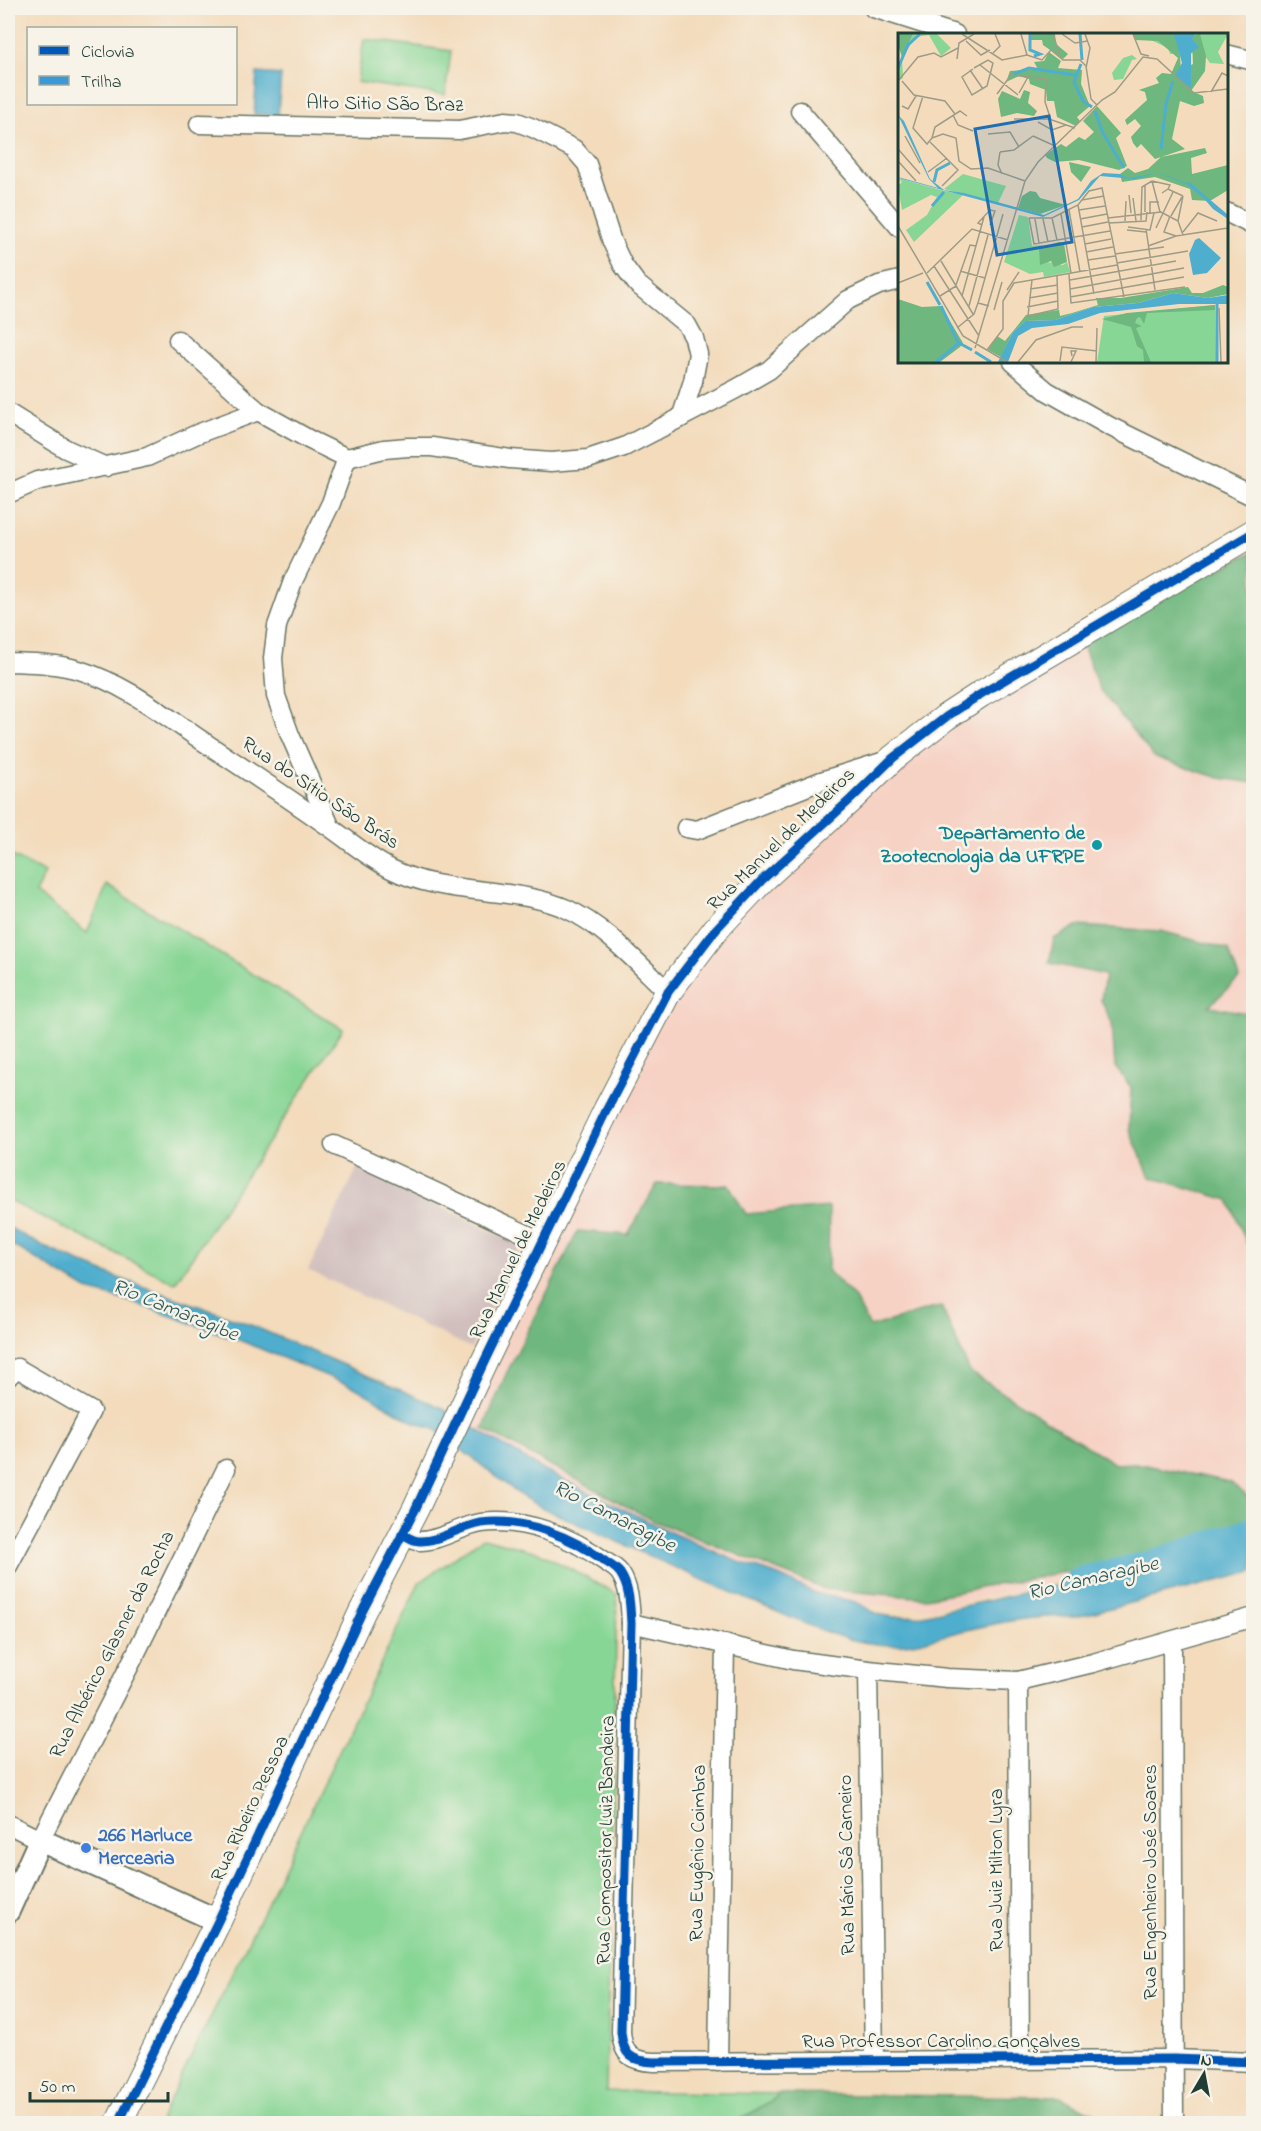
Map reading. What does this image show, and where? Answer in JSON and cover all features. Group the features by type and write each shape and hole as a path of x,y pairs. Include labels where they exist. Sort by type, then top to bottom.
{"main road":[{"name":"Rua Manuel de Medeiros","path":"415,1510 607,1109 668,992 716,929 744,899 892,758 946,717 1254,531"},
{"name":"Rua Ribeiro Pessoa","path":"118,2124 218,1921 362,1612 415,1510"}],"street":[{"path":"873,8 953,33"},
{"path":"1228,54 1254,61"},
{"path":"800,111 898,226"},
{"name":"Alto Sitio São Braz","path":"199,124 459,130 505,121 533,128 574,148 587,164 612,242 623,265 637,284 687,325 694,338 698,354 693,381 681,418"},
{"path":"1228,213 1254,226"},
{"path":"178,340 258,411 347,458 384,449 432,447 510,459 551,462 588,459 624,447 769,370 848,300 879,285 898,280"},
{"path":"1014,363 1047,391 1109,426 1254,497"},
{"path":"8,494 37,481 147,457 197,434 258,411"},
{"path":"8,413 66,449 106,467"},
{"path":"331,827 290,735 276,696 273,658 277,626 293,581 331,503 347,458"},
{"name":"Rua do Sítio São Brás","path":"8,662 47,664 77,669 110,681 140,698 331,827 369,858 422,881 542,901 566,909 586,919 610,938 668,992"},
{"path":"686,828 697,830 821,781 892,758"},
{"path":"334,1145 543,1242"},
{"path":"8,1566 91,1411 12,1372"},
{"name":"Rua Albérico Glasner da Rocha","path":"40,1840 128,1669 226,1469"},
{"name":"Rua Compositor Luiz Bandeira","path":"402,1534 417,1541 429,1540 464,1526 483,1523 521,1524 549,1532 587,1548 620,1572 626,1586 631,1623 621,2032 622,2045 630,2055"},
{"path":"631,1623 793,1660 947,1678 1018,1681 1254,1617"},
{"name":"Rua Engenheiro José Soares","path":"1172,1641 1174,2124"},
{"name":"Rua Eugênio Coimbra","path":"718,2062 725,1644"},
{"name":"Rua Mário Sá Carneiro","path":"868,1670 874,2060"},
{"name":"Rua Juiz Milton Lyra","path":"1018,1681 1020,2060"},
{"path":"8,1824 218,1921"},
{"path":"8,1911 40,1840"},
{"name":"Rua Professor Carolino Gonçalves","path":"630,2055 639,2061 718,2062 1174,2059 1254,2062"}],"shaded area":[{"path":"1253,532 1253,1528 1150,1562 935,1608 824,1603 653,1534 461,1431 607,1109 679,995 762,880 893,758"},
{"path":"358,1167 521,1245 471,1348 308,1270"}],"green space":[{"path":"364,39 451,51 445,95 357,82"},
{"path":"1253,552 1253,783 1219,778 1154,757 1099,689 1080,637"},
{"path":"8,854 45,873 35,893 87,933 107,885 343,1029 175,1283 8,1200"},
{"path":"1077,926 1161,931 1228,949 1239,978 1209,1006 1246,1013 1253,1011 1253,1071 1249,1091 1254,1121 1253,1246 1247,1244 1229,1200 1150,1177 1129,1129 1131,1087 1115,1067 1112,1023 1101,1000 1105,975 1049,963 1054,939"},
{"path":"657,1184 729,1185 746,1214 829,1207 828,1271 854,1297 870,1327 941,1306 970,1372 1115,1464 1135,1463 1230,1482 1253,1501 1253,1521 1184,1545 1091,1567 926,1598 824,1589 654,1521 483,1429 506,1374 578,1231 628,1235"},
{"path":"483,1538 538,1552 617,1594 606,2091 782,2094 735,2123 158,2124 263,1911 419,1583"},
{"path":"782,2094 1060,2097 1115,2123 735,2123"}],"water":[{"path":"257,73 281,75 278,115 254,114"},
{"name":"Rio Camaragibe","path":"8,1227 44,1247 113,1276 244,1322 440,1407 545,1471 672,1533 736,1561 770,1572 815,1593 856,1602 877,1614 893,1617 918,1616 1072,1582 1086,1574 1099,1572 1130,1575 1187,1571 1215,1558 1233,1554 1253,1541 1253,1572 1075,1617 1016,1620 908,1644 874,1644 841,1637 733,1593 541,1507 523,1497 433,1428 414,1422 356,1388 239,1340 132,1302 87,1290 8,1244"}],"waterway":[{"name":"Rio Camaragibe","path":"1080,1583 1151,1567 1254,1533"}],"marked path":[{"path":"8,489 13,490"}],"cycle path":[{"path":"118,2124 218,1921 362,1612 415,1510 607,1109 668,992 716,929 762,880 893,758 946,717 981,694 1254,532"},
{"path":"402,1534 415,1540 426,1541 481,1523 514,1523 530,1526 563,1537 593,1553 614,1567 626,1585 631,1623 621,2032 626,2051 634,2058 654,2062 1174,2059 1254,2062"}],"place":[{"name":"Departamento de Zootecnologia da UFRPE","path":"1097,845"},
{"name":"266 Marluce Mercearia","path":"86,1848"}]}
